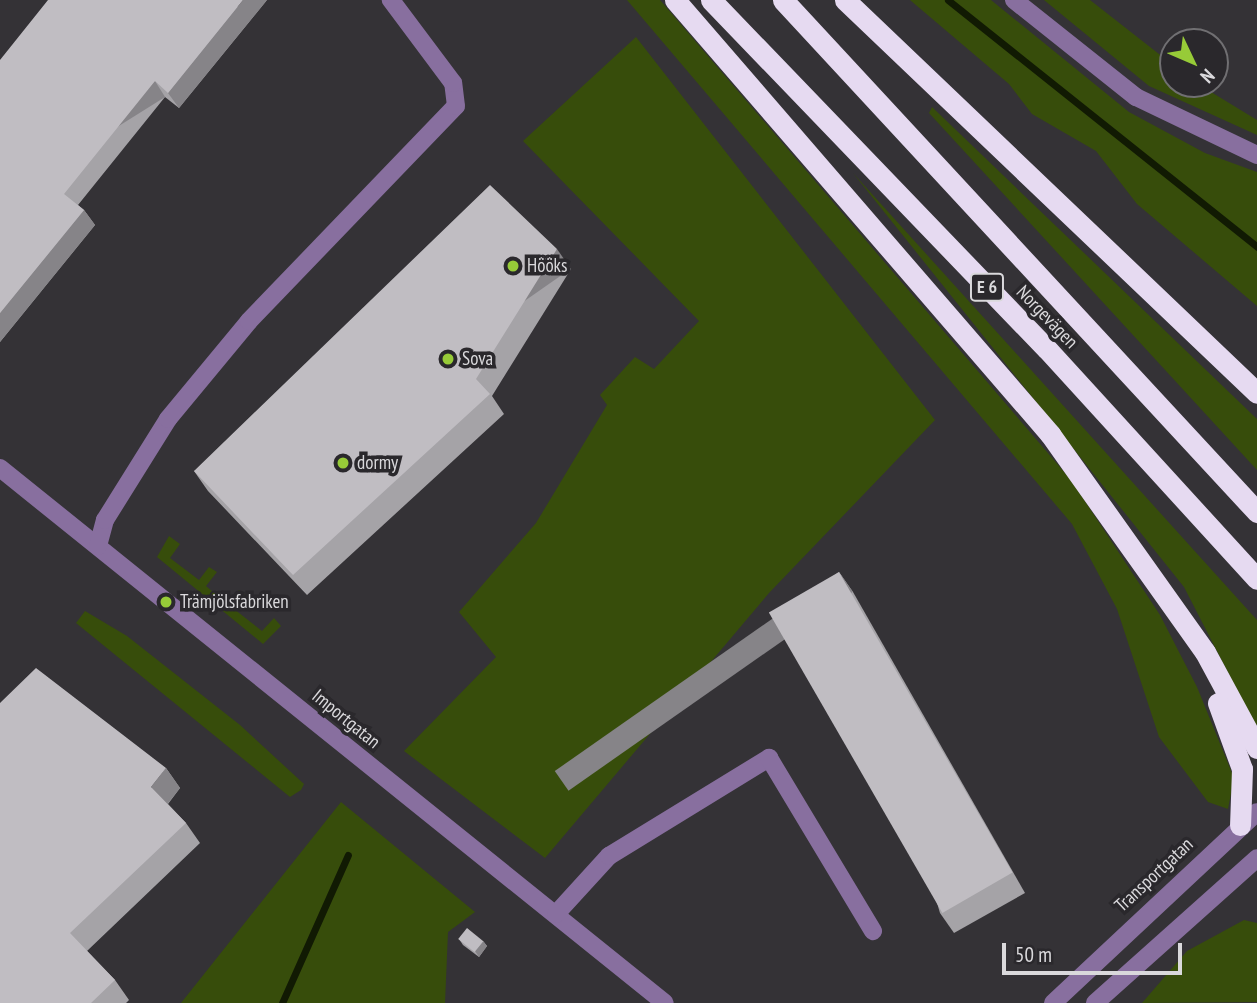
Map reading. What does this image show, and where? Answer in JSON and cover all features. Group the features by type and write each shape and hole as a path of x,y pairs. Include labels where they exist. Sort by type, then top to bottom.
{"highway":[{"path":"675,0 965,330 1050,435 1182,618 1257,748"},
{"name":"Norgevägen","path":"711,0 1047,349 1257,579"},
{"name":"Norgevägen","path":"783,0 1257,512"},
{"path":"845,0 1257,393"},
{"path":"1182,618 1237,745 1244,783 1240,825"}],"street":[{"path":"98,546 105,520 167,419 249,321 456,106 453,83 391,0"},
{"path":"1014,0 1136,97 1257,155"},
{"name":"Importgatan","path":"0,468 666,1003"},
{"path":"555,914 609,856 769,758 873,931"},
{"name":"Transportgatan","path":"1053,1003 1240,825 1257,812"},
{"path":"1095,1003 1257,858"}],"green space":[{"path":"627,0 660,0 1071,480 1160,615 1197,687 1234,778 1228,809 1208,802 1159,737 1117,609 1072,524"},
{"path":"910,0 991,0 1129,112 1205,153 1257,172 1257,306 1137,204 1096,151 1032,114 1009,84"},
{"path":"1044,0 1090,0 1159,54 1159,91 1149,86"},
{"path":"636,37 935,420 769,593 545,858 404,751 496,657 459,612 536,523 607,405 600,395 635,357 654,369 699,321 523,141"},
{"path":"1175,98 1221,98 1257,120 1257,135"},
{"path":"932,107 1257,419 1257,470 929,113"},
{"path":"853,173 1257,620 1257,729 1184,587"},
{"path":"169,536 180,544 170,558 199,580 209,567 217,572 206,586 227,604 239,590 245,595 234,609 262,631 274,618 281,626 263,644 157,557"},
{"path":"85,611 127,636 240,725 304,784 301,790 290,797 76,623"},
{"path":"341,802 475,912 448,932 445,1003 181,1003"},
{"path":"1244,920 1257,923 1257,1002 1142,1003 1187,951"}],"building":[{"path":"48,0 243,0 168,93 155,81 64,194 84,210 0,313 0,60"},
{"path":"490,185 557,249 476,379 490,394 293,575 194,471"},
{"path":"839,572 1012,873 942,913 769,612"},
{"path":"36,668 166,768 151,787 186,823 70,933 115,980 91,1003 0,1003 0,703"},
{"path":"467,928 483,941 475,952 458,939"}],"waterway":[{"path":"948,0 1257,247"},
{"path":"282,1003 348,855"}],"place":[{"name":"Hööks","path":"513,266"},
{"name":"Sova","path":"448,359"},
{"name":"dormy","path":"343,463"},
{"name":"Trämjölsfabriken","path":"166,602"}]}
